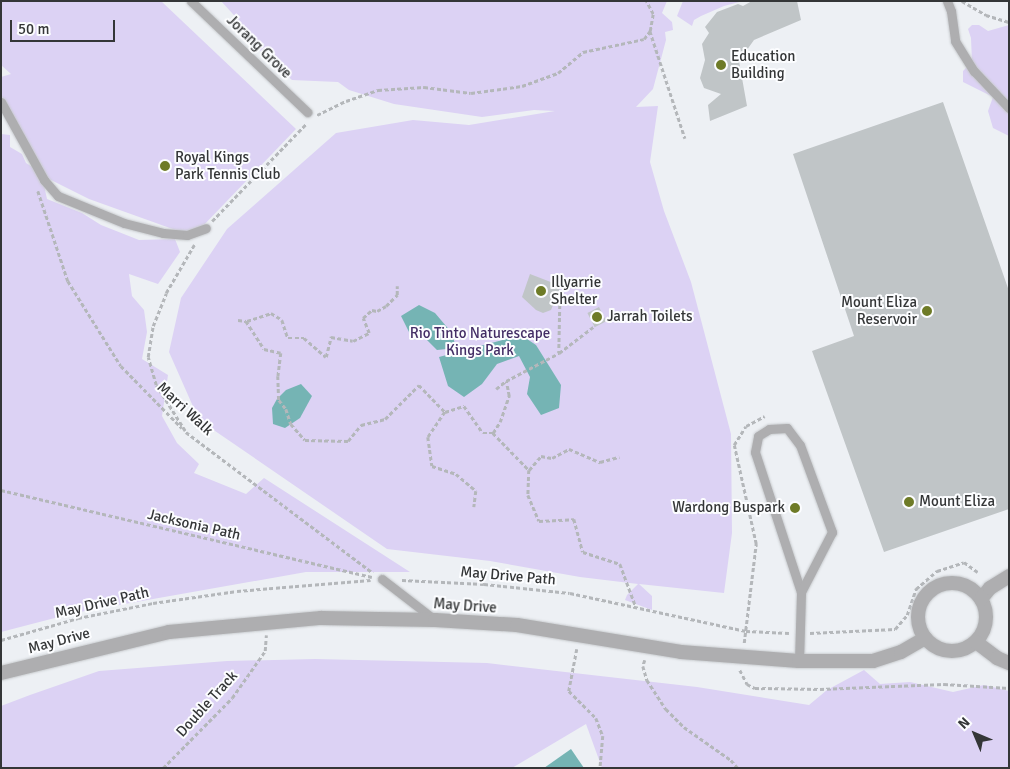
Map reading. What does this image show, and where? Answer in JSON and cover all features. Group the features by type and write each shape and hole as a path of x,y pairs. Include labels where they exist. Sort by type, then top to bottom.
{"street":[{"path":"981,599 990,588 1009,576"},
{"path":"950,583 962,584 973,590 981,599 986,610 986,621 976,642 966,648 949,651 933,646 924,638 919,627 919,609 928,593 938,586 950,583"},
{"name":"May Drive","path":"1,673 169,632 321,618 435,620 517,625 742,658 799,661 873,661 900,652 924,638"},
{"path":"976,642 998,658 1009,663"}],"lane":[{"name":"Jorang Grove","path":"191,1 308,112"},
{"path":"947,1 951,11 955,41 974,71 1009,108"},
{"path":"1,102 44,180 58,196 124,223 163,233 187,235 206,228"},
{"path":"799,661 801,592 754,452 758,436 769,429 787,428 800,445 832,532 801,592"},
{"path":"382,580 435,620"}],"path":[{"path":"646,1 652,14 650,31 685,138"},
{"path":"962,1 986,15 1009,22"},
{"path":"186,431 156,385 148,357 153,326 174,276 206,228 313,117 346,100 378,90 424,87 471,93 522,86 558,73 583,52 644,39 650,31"},
{"name":"Marri Walk","path":"37,189 68,281 120,366 186,431 382,580"},
{"path":"238,320 246,321 271,313 282,320 288,338 304,338 326,357 331,337 353,341 368,333 363,318 391,301 397,295 397,286"},
{"path":"555,301 560,305 559,353"},
{"path":"246,321 264,349 281,353 278,376 279,397 292,426 305,440 348,441 360,425 385,419 419,385 445,412"},
{"path":"496,389 506,380 559,353 593,326"},
{"path":"493,433 500,422 509,396 506,380"},
{"path":"474,507 476,491 456,474 432,466 428,437 445,412 464,406 483,433 493,433 528,470"},
{"path":"467,411 472,407"},
{"path":"764,416 746,426 734,445 756,544 740,672 742,679 755,688 820,689 944,684 1009,688"},
{"path":"619,457 600,462 569,449 552,458 540,456 528,470 528,495 539,521 574,518 583,552 620,564 636,607"},
{"name":"Jacksonia Path","path":"1,490 382,580"},
{"name":"May Drive Path","path":"1,640 78,618 153,603 237,591 382,580 484,584 570,593 746,631 801,634 895,629 907,615 916,590 937,571 964,562 978,572"},
{"name":"Double Track","path":"163,768 232,698 265,651 266,623"},
{"path":"580,635 569,691 596,718 603,736 600,768"},
{"path":"650,646 643,666 647,680 666,709 684,727 731,760 738,768"}],"green space":[{"name":"Royal Kings Park Tennis Club","path":"1,1 161,1 296,129 201,228 181,232 89,199 47,178 1,95 1,77 11,74 1,65"},
{"name":"Rio Tinto Naturescape Kings Park","path":"221,1 667,1 662,13 672,22 673,30 665,32 666,40 653,89 636,107 658,106 650,162 664,211 691,282 731,434 732,533 724,593 639,584 652,596 652,610 625,600 627,595 638,584 580,577 490,561 387,549 199,420 169,352 181,298 227,229 336,133 413,120 469,125 555,111 534,110 482,117 394,104 349,90 338,82 292,80 262,53 242,24"},
{"path":"683,1 743,1 724,6 701,16 694,20 692,26 677,16"},
{"path":"972,25 979,25 988,31 1009,25 1009,136 993,128 988,111 993,97 963,82 963,71 972,62 971,38 968,29"},
{"path":"1,134 10,135 10,147 22,154 26,163 34,168 44,185 47,199 82,213 101,225 139,240 175,239 180,252 158,284 129,274 132,296 144,310 147,332 142,359 168,375 162,416 177,443 199,464 194,473 246,494 264,478 410,572 306,572 74,613 1,632"},
{"path":"315,659 487,663 697,687 809,705 827,690 864,670 880,684 910,682 953,692 984,685 1009,691 1009,768 602,768 586,724 512,768 1,768 1,706 99,671 227,661"}],"water":[{"path":"419,305 435,313 452,333 456,348 437,350 426,339 411,336 401,316"},
{"path":"521,335 536,345 561,385 559,408 541,415 527,394 530,377 519,356 497,364 482,384 464,397 448,386 439,357"},
{"path":"301,384 312,396 300,418 285,428 273,424 272,408 277,399 286,390"},
{"path":"571,749 584,768 544,768"}],"building":[{"name":"Education Building","path":"752,1 797,1 801,20 754,40 739,61 747,106 710,121 708,105 721,94 704,88 700,78 705,60 702,44 709,33 705,27 717,12 738,4 743,6"},
{"name":"Mount Eliza Reservoir","path":"943,102 1009,291 1009,509 884,552 812,351 854,336 793,154"},
{"name":"Illyarrie Shelter","path":"530,274 561,286 551,310 543,313 536,310 522,297"},
{"name":"Jarrah Toilets","path":"599,307 606,321 595,327 587,313"}],"place":[{"name":"Education Building","path":"721,65"},
{"name":"Royal Kings Park Tennis Club","path":"165,166"},
{"name":"Illyarrie Shelter","path":"541,291"},
{"name":"Mount Eliza Reservoir","path":"927,311"},
{"name":"Jarrah Toilets","path":"597,317"},
{"name":"Mount Eliza","path":"909,502"},
{"name":"Wardong Buspark","path":"795,508"}]}
